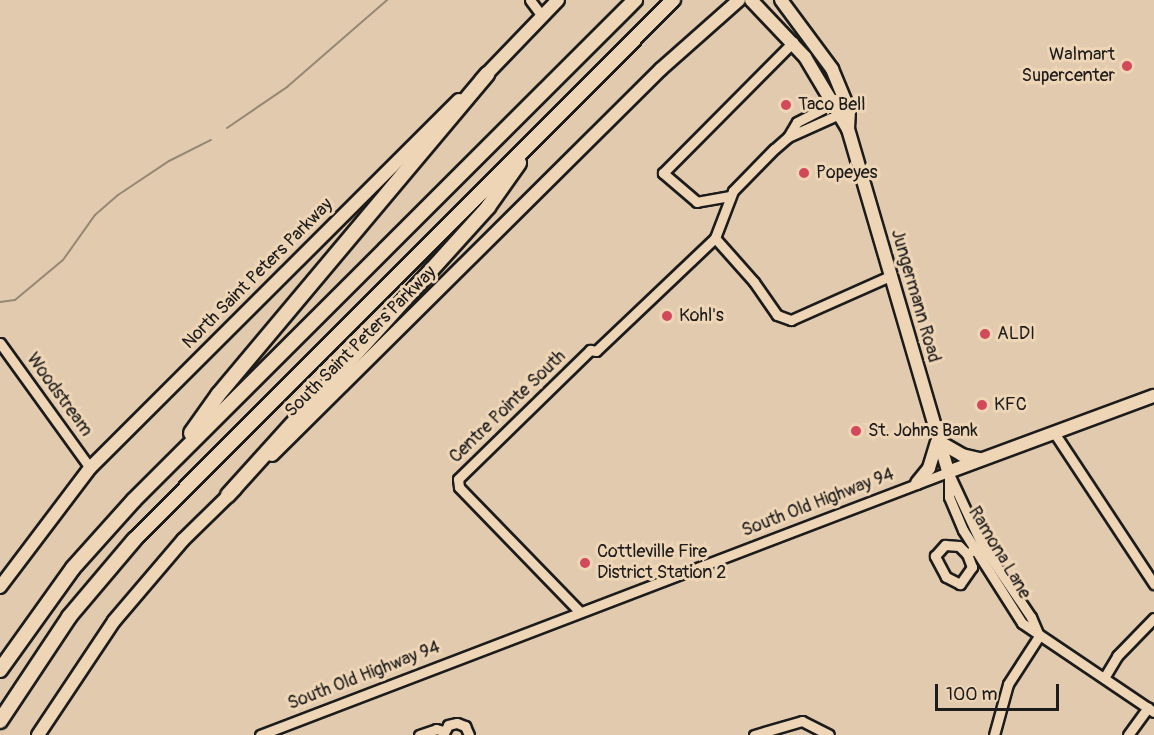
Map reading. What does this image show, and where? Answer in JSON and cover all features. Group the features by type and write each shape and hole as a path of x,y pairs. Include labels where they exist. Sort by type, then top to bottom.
{"highway":[{"path":"0,670 73,568 167,466 635,0"},
{"path":"0,721 69,617 134,540 673,0"},
{"path":"167,466 218,395 487,74"},
{"path":"228,495 488,207 543,130"}],"main road":[{"name":"North Saint Peters Parkway","path":"0,587 90,468 487,74 558,0"},
{"name":"South Saint Peters Parkway","path":"38,735 121,612 228,495 661,69 739,0"},
{"name":"Jungermann Road","path":"751,0 794,42 841,107"},
{"name":"Jungermann Road","path":"781,0 794,14 828,62 948,474"},
{"path":"789,0 794,14"},
{"name":"South Old Highway 94","path":"948,474 1154,396"},
{"path":"917,483 929,468 938,441 962,455 981,460"}],"street":[{"path":"530,0 542,16"},
{"path":"730,196 697,202 663,173 794,42"},
{"name":"Centre Pointe South","path":"580,612 459,487 458,479 590,350 596,351 715,238 730,196 788,137 797,122 841,107"},
{"path":"715,238 754,282 777,315 791,320 890,276"},
{"name":"Woodstream","path":"0,343 90,468"},
{"path":"1055,434 1154,584"},
{"name":"South Old Highway 94","path":"267,734 917,483 948,474"},
{"name":"Ramona Lane","path":"948,474 974,549 1022,623 1151,709"},
{"path":"945,544 974,549 972,567 960,584 946,577 935,556 945,544"},
{"name":"Ramona Lane","path":"974,549 1016,595 1039,636"},
{"path":"1007,601 1016,595"},
{"path":"1104,678 1117,656 1154,618"},
{"path":"994,735 1008,684 1039,636"},
{"path":"1128,735 1151,709"},
{"path":"754,735 802,721 829,735"},
{"path":"419,735 436,729 443,733 457,723 465,726 469,735"}],"waterway":[{"path":"227,128 287,87 387,0"},
{"path":"0,302 15,300 63,260 95,215 118,195 169,161 211,140"}],"place":[{"name":"Walmart Supercenter","path":"1127,66"},
{"name":"Taco Bell","path":"786,105"},
{"name":"Popeyes","path":"804,173"},
{"name":"Kohl's","path":"667,316"},
{"name":"ALDI","path":"985,334"},
{"name":"KFC","path":"982,405"},
{"name":"St. Johns Bank","path":"856,431"},
{"name":"Cottleville Fire District Station 2","path":"585,563"}]}
